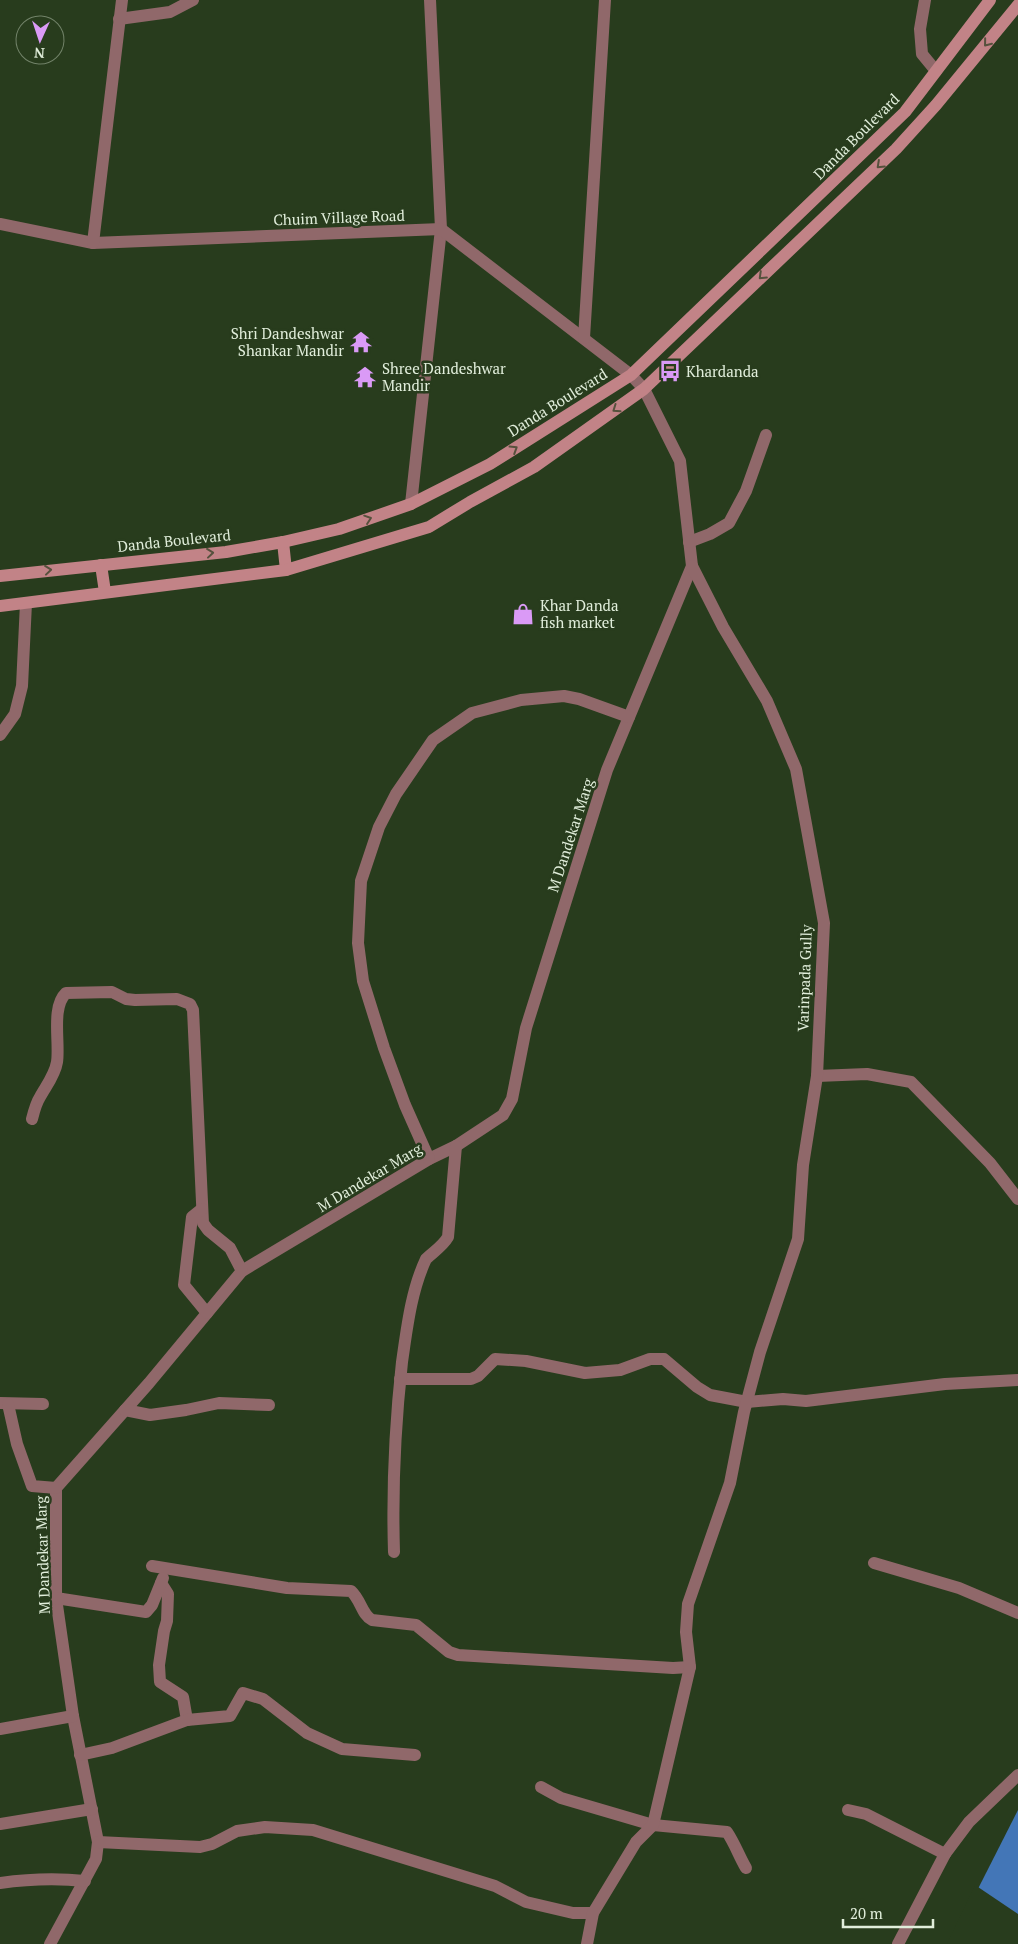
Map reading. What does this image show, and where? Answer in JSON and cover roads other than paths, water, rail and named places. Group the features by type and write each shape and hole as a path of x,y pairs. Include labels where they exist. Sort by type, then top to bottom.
{"main road":[{"name":"Danda Boulevard","path":"0,576 226,552 283,542 339,529 411,504 490,464 631,375 899,118 990,0"},
{"path":"0,606 286,570 428,527 534,467 644,389 896,149 936,105 1018,5"},
{"path":"283,542 286,570"},
{"path":"101,565 105,592"}],"street":[{"path":"94,243 122,0"},
{"path":"119,19 170,12 194,0"},
{"path":"411,504 441,229 430,0"},
{"path":"584,338 605,0"},
{"path":"925,0 920,29 922,54 936,71"},
{"name":"Chuim Village Road","path":"0,224 94,243 441,229"},
{"path":"441,229 631,375"},
{"name":"M Dandekar Marg","path":"50,1944 96,1860 98,1842 72,1716 56,1598 56,1488 125,1410 242,1271 429,1159 456,1146 503,1115 512,1099 526,1028 608,770 692,566 680,461 644,389 631,375"},
{"path":"689,542 710,534 728,522 746,491 766,435"},
{"name":"Varinpada Gully","path":"653,1825 690,1667 686,1632 688,1604 730,1483 747,1402 760,1352 798,1239 803,1164 817,1076 824,923 796,769 767,701 723,626 692,566"},
{"path":"0,735 14,714 22,686 26,603"},
{"path":"429,1159 405,1106 363,981 358,943 361,881 379,826 396,794 433,740 472,713 521,700 564,696 579,699 629,718"},
{"path":"32,1119 38,1099 55,1071 59,1003 66,993 112,992 126,999 177,999 190,1004 193,1010 202,1208 205,1227 230,1248 242,1271"},
{"path":"817,1076 867,1074 911,1082 990,1163 1018,1199"},
{"path":"394,1552 392,1485 400,1379 408,1319 426,1259 443,1246 448,1237 456,1146"},
{"path":"202,1208 192,1217 184,1280 187,1289 207,1313"},
{"path":"400,1379 471,1379 478,1376 495,1360 526,1361 585,1373 620,1370 650,1359 664,1359 697,1387 710,1395 747,1402 783,1399 806,1401 944,1384 1018,1380"},
{"path":"125,1410 150,1415 219,1403 269,1405"},
{"path":"43,1404 4,1404 32,1486 56,1488"},
{"path":"874,1563 959,1588 1018,1613"},
{"path":"152,1566 287,1588 351,1591 358,1597 367,1618 416,1626 449,1652 458,1656 673,1668 690,1667"},
{"path":"56,1598 146,1612 152,1605 167,1569"},
{"path":"161,1583 168,1594 167,1621 159,1665 160,1682 183,1697 187,1720"},
{"path":"80,1755 112,1748 187,1720 230,1716 243,1693 263,1699 307,1733 342,1749 415,1755"},
{"path":"0,1729 72,1716"},
{"path":"898,1944 945,1854 969,1822 1018,1775"},
{"path":"541,1787 561,1798 653,1825 727,1832 746,1868"},
{"path":"0,1824 92,1809"},
{"path":"848,1810 866,1814 945,1854"},
{"path":"587,1944 593,1913 636,1842 653,1825"},
{"path":"98,1842 200,1847 212,1844 237,1831 264,1827 314,1830 495,1886 526,1902 574,1913 593,1913"},
{"path":"0,1883 53,1878 85,1881"}],"water":[{"path":"1018,1810 1018,1944 950,1944"}],"place":[{"name":"Shri Dandeshwar Shankar Mandir","path":"361,342"},
{"name":"Khardanda","path":"670,371"},
{"name":"Shree Dandeshwar Mandir","path":"365,377"},
{"name":"Khar Danda fish market","path":"523,614"}]}
